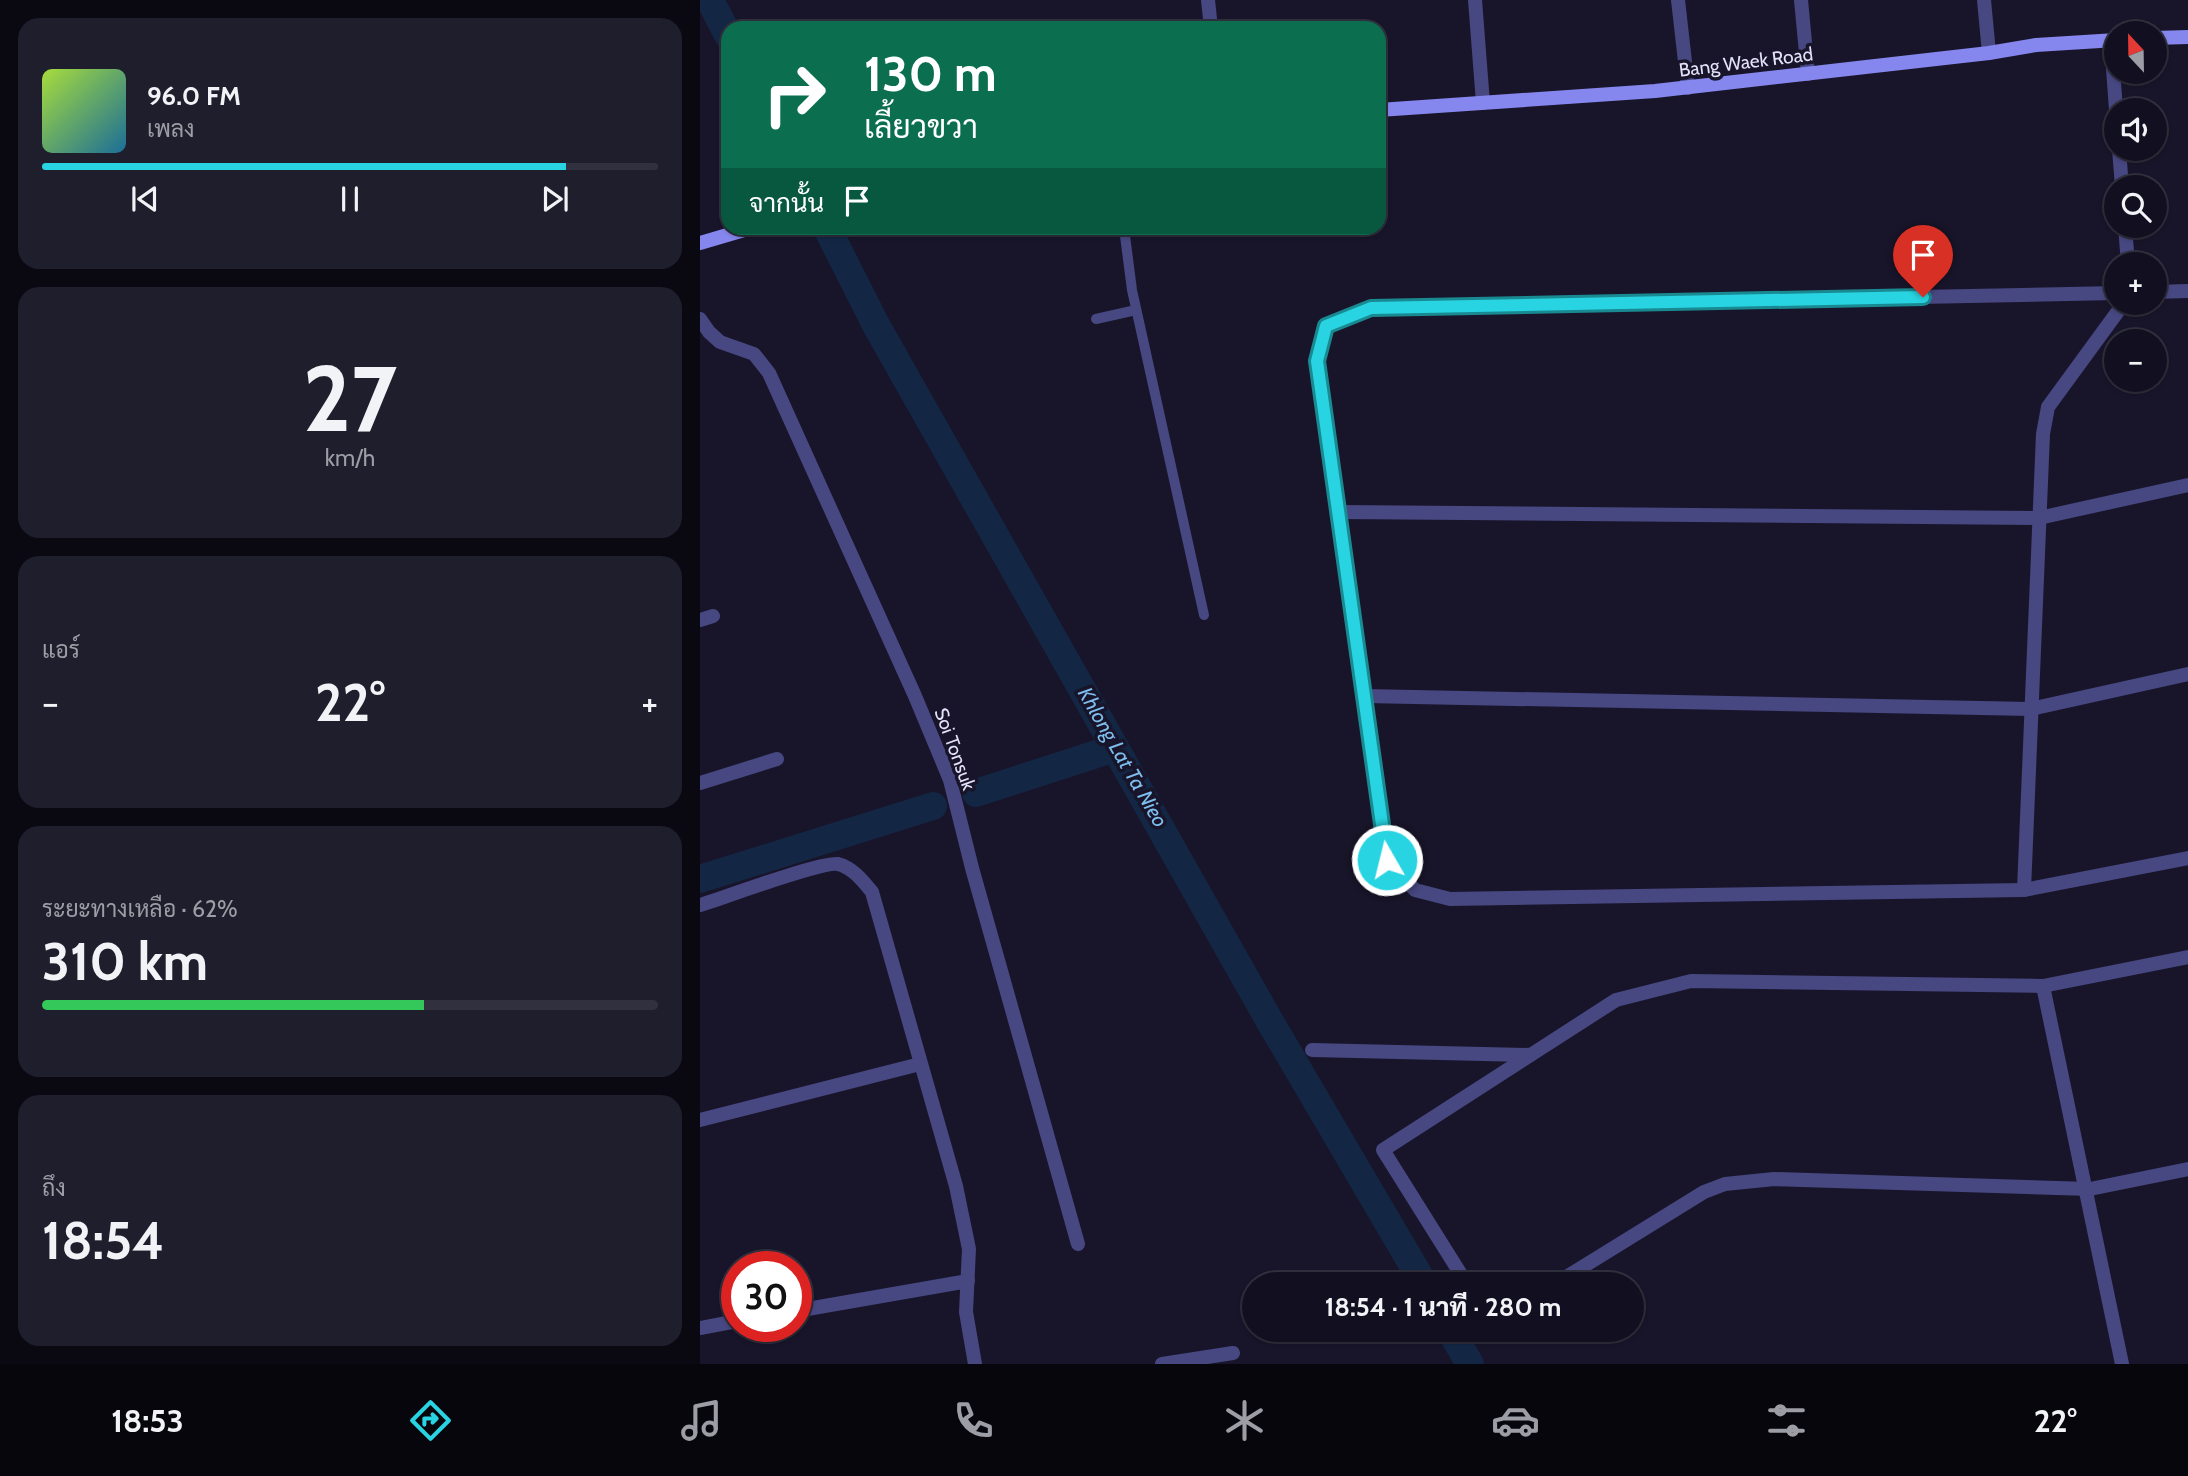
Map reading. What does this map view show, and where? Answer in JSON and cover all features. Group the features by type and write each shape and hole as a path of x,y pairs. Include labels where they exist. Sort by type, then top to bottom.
{"main road":[{"path":"2167,38 2188,37"},
{"name":"Bang Waek Road","path":"1386,110 1688,88 1989,53 2036,45 2104,41"},
{"path":"700,243 727,235"}],"street":[{"path":"1208,0 1210,21"},
{"path":"1475,0 1483,103"},
{"path":"1678,0 1688,88"},
{"path":"1801,0 1808,74"},
{"path":"1984,0 1989,53"},
{"path":"2167,292 2188,291"},
{"path":"2104,293 1371,308 1326,326 1317,361 1387,860 1415,890 1450,898 2024,890 2188,858"},
{"path":"2024,890 2043,434 2048,407 2115,315"},
{"name":"Soi Tonsuk","path":"700,319 720,342 754,354 769,373 950,780 972,868 1078,1244"},
{"path":"1339,512 2039,518 2188,485"},
{"path":"1364,696 2031,709 2188,674"},
{"path":"700,783 777,759"},
{"path":"700,905 804,871 836,864 853,872 872,892 956,1186 969,1249 966,1312 975,1364"},
{"path":"1459,1272 1383,1150 1616,1000 1690,981 2043,986 2188,957"},
{"path":"2043,986 2122,1364"},
{"path":"1312,1050 1531,1055"},
{"path":"700,1120 920,1064"},
{"path":"1574,1272 1704,1192 1725,1184 1774,1179 2086,1189 2188,1169"},
{"path":"812,1308 968,1280"},
{"path":"700,1328 721,1324"},
{"path":"1162,1364 1233,1353"}],"lane":[{"path":"1125,235 1136,310 1204,615"},
{"path":"1096,319 1136,310"}],"waterway":[{"name":"Khlong Lat Ta Nieo","path":"710,0 721,21"},
{"name":"Khlong Lat Ta Nieo","path":"831,235 876,325 1269,1020 1417,1272"},
{"path":"976,793 1115,748"},
{"path":"700,879 933,806"},
{"name":"Khlong Lat Ta Nieo","path":"1457,1342 1470,1364"}],"route":[{"path":"1387,860 1317,361 1326,326 1371,308 1923,297"}]}
